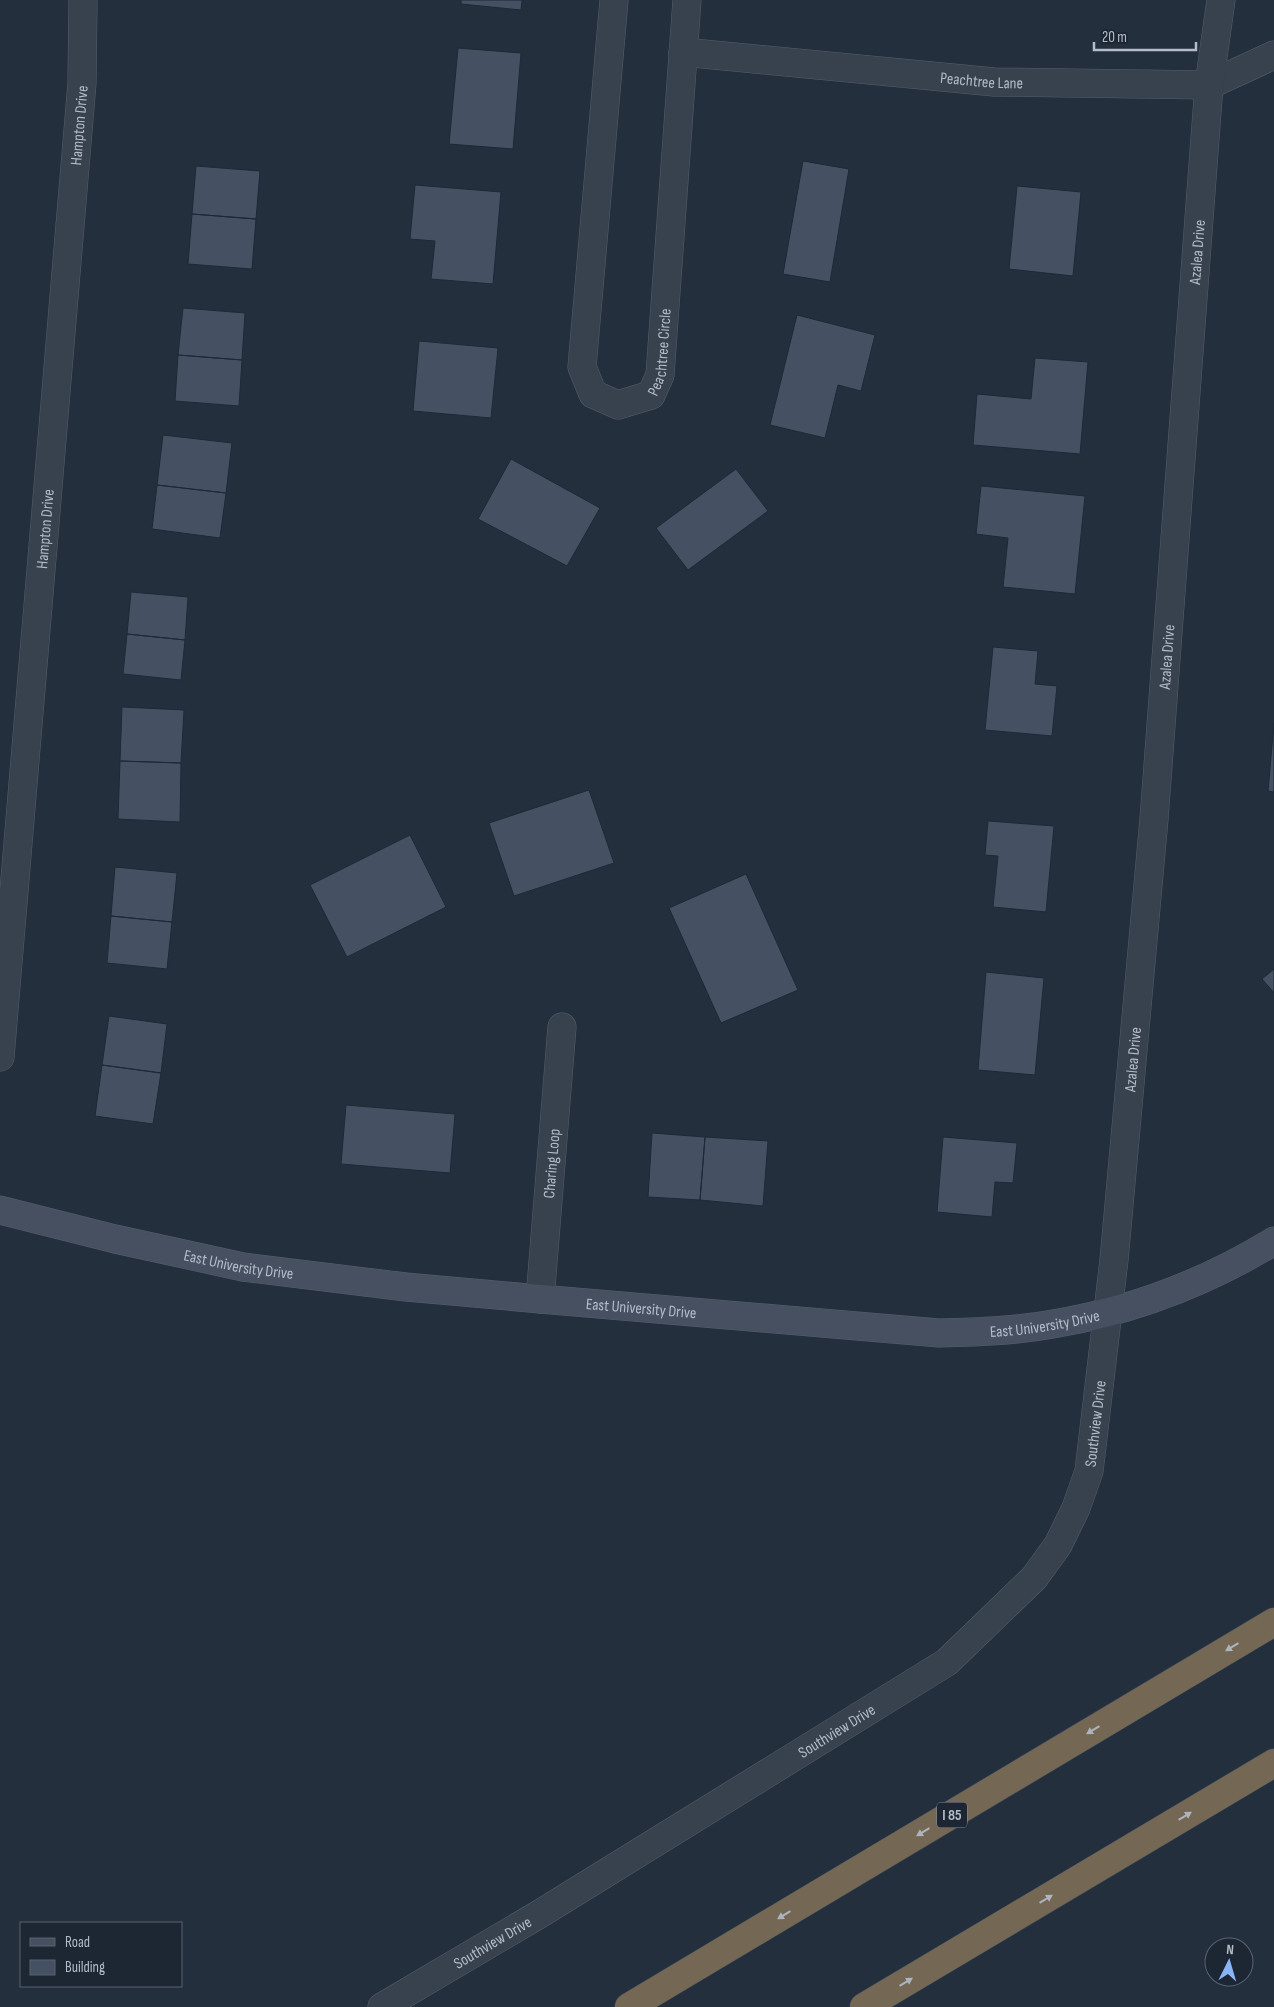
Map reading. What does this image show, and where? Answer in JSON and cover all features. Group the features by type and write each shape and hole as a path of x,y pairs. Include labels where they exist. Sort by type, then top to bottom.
{"highway":[{"name":"I 85","path":"629,2007 1274,1622"},
{"path":"864,2007 1274,1763"}],"main road":[{"name":"East University Drive","path":"0,1210 115,1239 243,1266 406,1286 540,1299 939,1333 996,1331 1053,1324 1109,1312 1187,1286 1274,1241"}],"street":[{"name":"Hampton Drive","path":"0,1058 81,92 83,0"},
{"name":"Peachtree Circle","path":"614,0 582,367 593,394 618,405 651,395 660,375 687,0"},
{"name":"Azalea Drive","path":"1109,1312 1154,819 1209,85 1221,0"},
{"name":"Peachtree Lane","path":"684,52 994,82 1209,85 1274,55"},
{"name":"Charing Loop","path":"540,1299 562,1027"},
{"name":"Southview Drive","path":"382,2007 538,1915 947,1662 1034,1578 1058,1545 1076,1508 1089,1471 1109,1312"}],"building":[{"path":"461,0 522,0 521,10 461,4"},
{"path":"458,48 521,53 513,149 449,144"},
{"path":"803,161 849,169 830,282 783,274"},
{"path":"196,166 260,171 256,219 192,214"},
{"path":"415,185 501,192 493,284 431,279 435,241 410,239"},
{"path":"1017,186 1081,192 1073,276 1009,269"},
{"path":"192,214 256,219 252,269 188,264"},
{"path":"183,308 245,313 242,360 178,355"},
{"path":"797,315 875,335 861,391 838,385 825,438 770,425"},
{"path":"419,341 498,348 491,418 413,411"},
{"path":"178,355 242,360 239,406 175,401"},
{"path":"1035,358 1088,362 1080,454 973,445 977,394 1031,399"},
{"path":"163,435 232,443 226,493 157,485"},
{"path":"511,459 600,508 567,566 478,519"},
{"path":"736,469 768,511 688,570 656,528"},
{"path":"157,485 226,493 220,538 152,529"},
{"path":"981,486 1085,496 1075,594 1003,587 1008,538 976,534"},
{"path":"131,592 188,597 185,640 127,634"},
{"path":"127,634 185,640 181,680 123,674"},
{"path":"993,647 1038,651 1035,684 1057,686 1052,736 985,730"},
{"path":"122,707 184,710 181,763 120,761"},
{"path":"1274,723 1274,792 1268,791"},
{"path":"120,761 181,763 180,822 118,819"},
{"path":"589,790 614,863 514,896 489,823"},
{"path":"988,821 1054,826 1046,912 993,907 998,856 985,855"},
{"path":"410,835 446,907 347,957 310,885"},
{"path":"115,867 177,873 172,922 111,916"},
{"path":"746,874 798,990 721,1023 669,908"},
{"path":"111,916 172,922 167,969 107,963"},
{"path":"1274,969 1274,993 1262,979"},
{"path":"986,972 1044,978 1035,1075 978,1070"},
{"path":"109,1016 167,1024 161,1073 102,1065"},
{"path":"102,1065 161,1073 153,1124 95,1116"},
{"path":"346,1105 455,1114 450,1173 341,1164"},
{"path":"652,1133 705,1137 700,1200 648,1197"},
{"path":"705,1137 768,1141 763,1206 700,1200"},
{"path":"943,1137 1017,1143 1013,1183 995,1182 992,1217 937,1212"}]}
